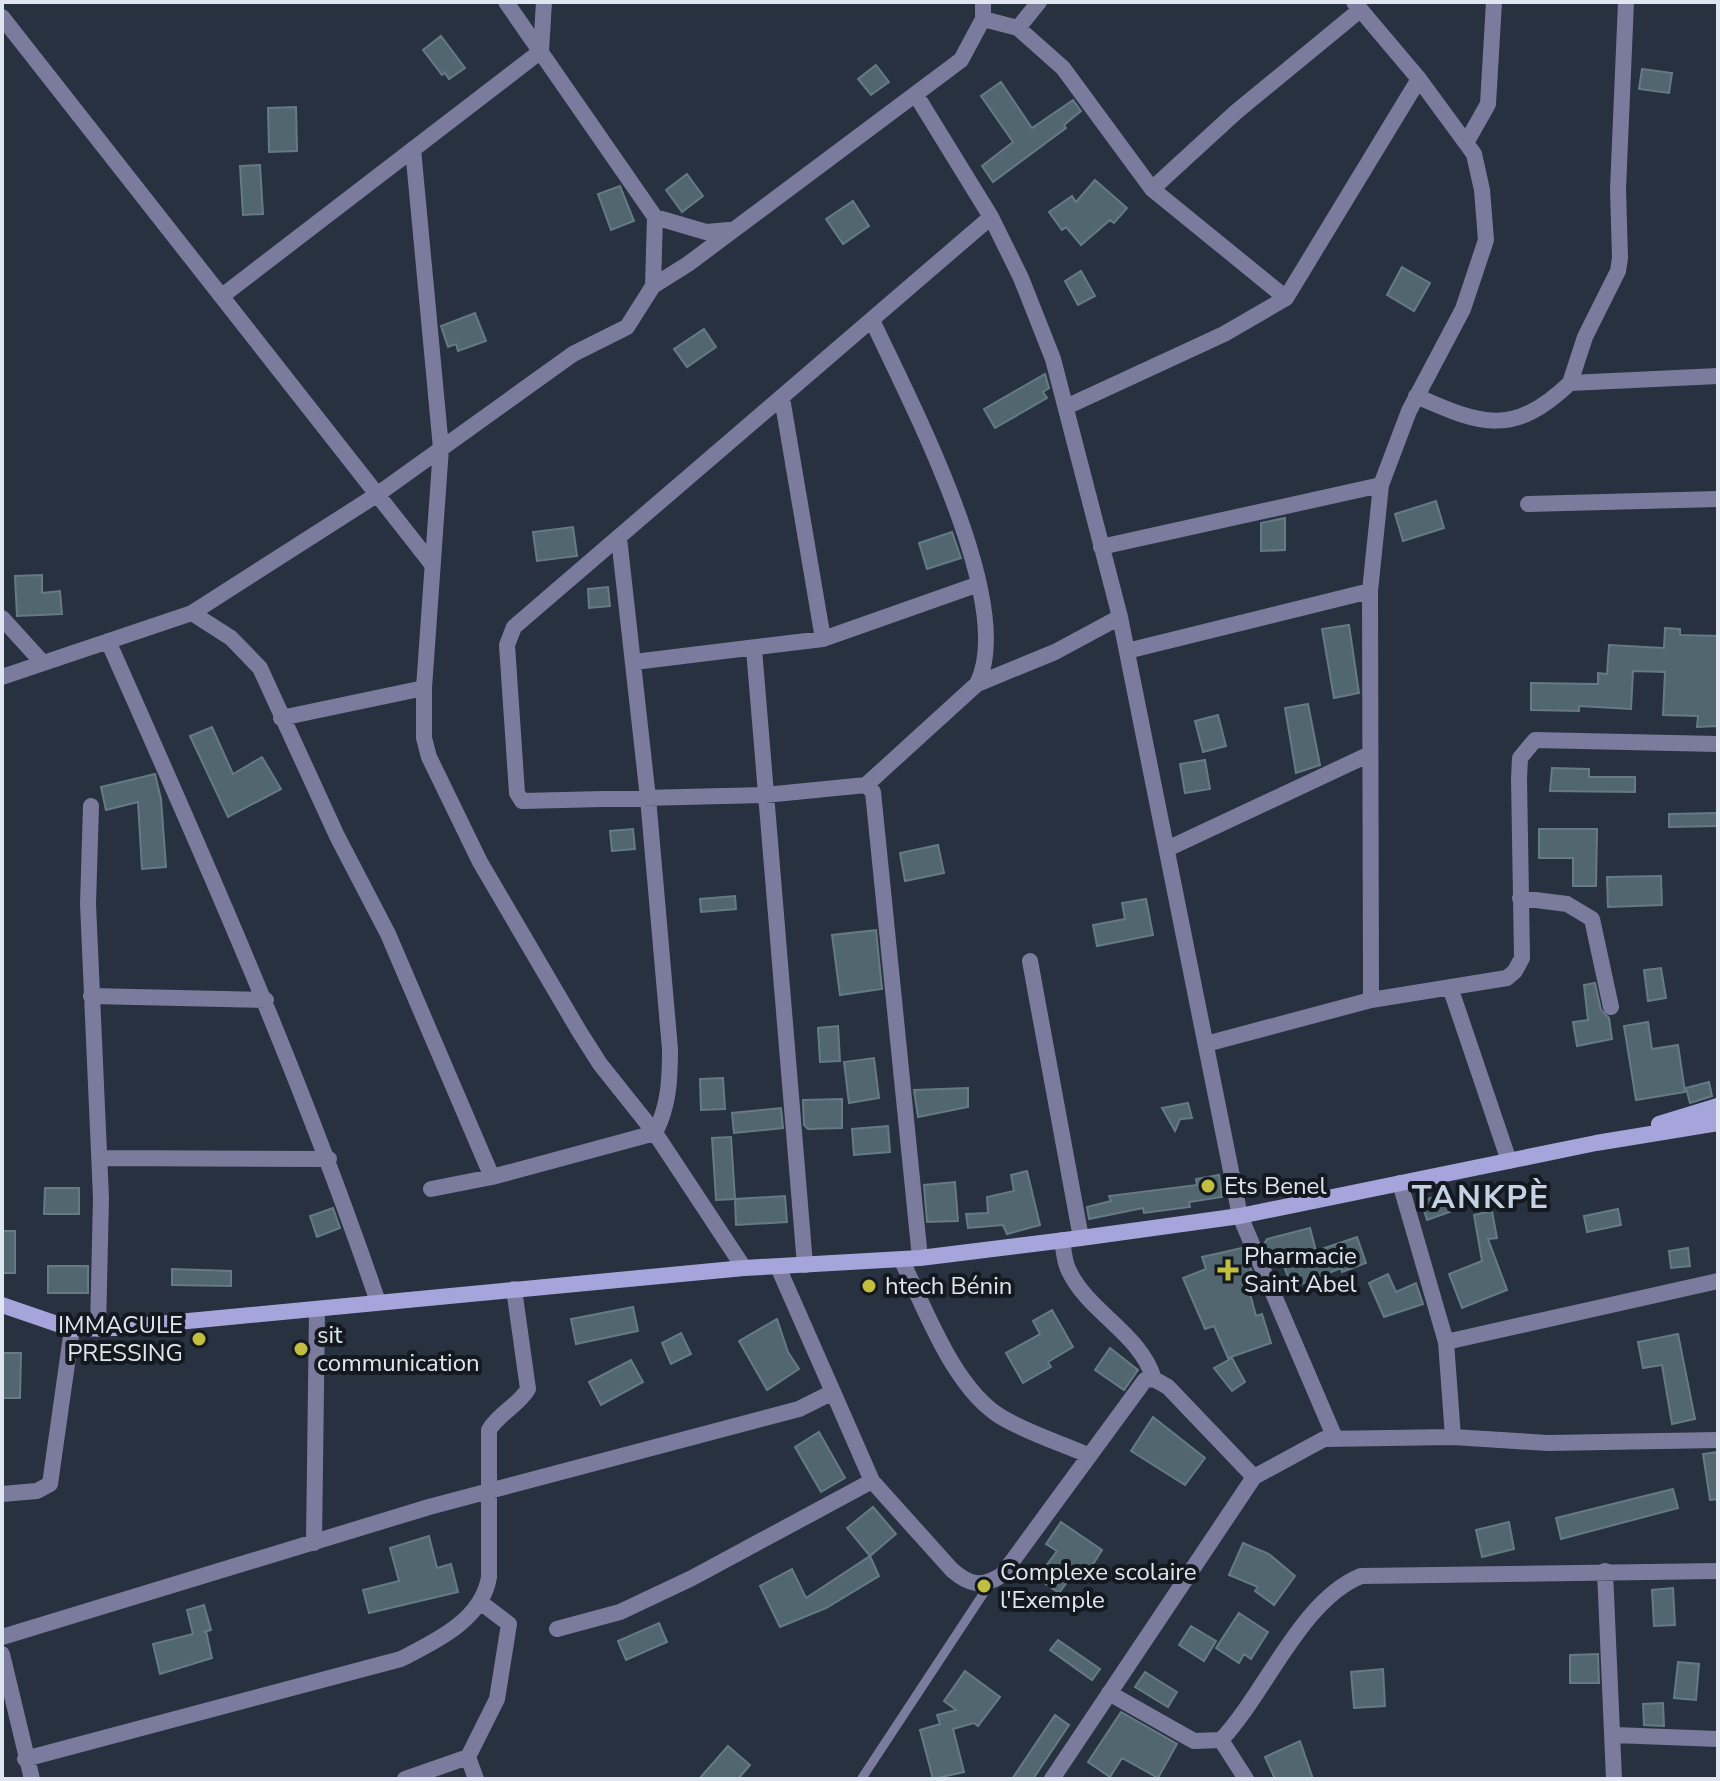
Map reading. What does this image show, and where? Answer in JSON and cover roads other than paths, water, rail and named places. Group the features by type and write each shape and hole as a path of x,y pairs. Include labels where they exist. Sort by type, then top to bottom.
{"street":[{"path":"506,2 655,217 653,286"},
{"path":"222,296 541,51 544,2"},
{"path":"1018,28 1039,2"},
{"path":"1466,143 1488,104 1494,2"},
{"path":"1416,396 1465,417 1507,421 1525,417 1548,404 1570,383 1585,337 1618,271 1620,258 1618,189 1626,2"},
{"path":"1152,189 1357,6 1419,79 1474,154 1482,190 1486,240 1463,309 1416,396 1381,485 1370,591 1371,1000"},
{"path":"2,677 192,613 378,494 573,354 627,327 653,286 688,264 729,230 961,60 983,11 1018,28 1063,68 1152,189 1286,298"},
{"path":"2,17 431,563"},
{"path":"1066,407 1224,334 1286,298 1419,79"},
{"path":"916,95 991,217 1021,278 1048,345 1120,617 1240,1216 1335,1438"},
{"path":"413,149 441,448 424,688 424,738 429,757 480,862 600,1064 655,1133 744,1268"},
{"path":"655,217 706,232 729,230"},
{"path":"991,217 521,620 509,636 517,793 522,801 531,803 765,795 866,785 977,684 1055,652 1120,617"},
{"path":"872,320 947,482 979,584 986,650 985,668 977,684"},
{"path":"1570,383 1718,376"},
{"path":"782,398 823,639"},
{"path":"1101,547 1381,485"},
{"path":"1528,504 1718,499"},
{"path":"431,1189 492,1177 655,1133 664,1114 670,1084 670,1049 648,798 619,538"},
{"path":"634,662 823,639 979,584"},
{"path":"1127,651 1370,591"},
{"path":"192,613 231,638 260,668 281,718 388,934 492,1177"},
{"path":"2,618 42,662"},
{"path":"108,641 266,1000 329,1159 378,1302"},
{"path":"754,649 805,1265"},
{"path":"281,718 424,688"},
{"path":"1206,1044 1371,1000 1507,978 1515,971 1522,958 1517,812 1520,758 1535,740 1718,744"},
{"path":"1167,849 1370,754"},
{"path":"866,785 873,792 920,1258"},
{"path":"91,806 88,844 91,996 100,1158 98,1329"},
{"path":"1520,898 1567,904 1592,919 1611,1007"},
{"path":"1030,961 1081,1238"},
{"path":"1450,987 1509,1161"},
{"path":"91,996 266,1000"},
{"path":"1596,1143 1718,1106"},
{"path":"2,1305 72,1329 98,1329 744,1268 920,1258 1240,1216 1596,1143 1718,1123"},
{"path":"100,1158 329,1159"},
{"path":"1400,1183 1446,1342 1453,1437"},
{"path":"1062,1240 1071,1276 1144,1355 1154,1379"},
{"path":"901,1259 943,1347 985,1405 1002,1418 1088,1455"},
{"path":"778,1267 872,1481 959,1576 978,1585 1002,1575 1136,1388 1145,1380 1154,1379 1168,1387 1254,1477"},
{"path":"1446,1342 1718,1281"},
{"path":"25,1759 401,1659 436,1641 480,1602 489,1577 489,1430 495,1420 521,1401 528,1389 514,1289"},
{"path":"314,1543 317,1309"},
{"path":"2,1494 37,1491 50,1484 72,1329"},
{"path":"2,1637 487,1493 769,1418 799,1409 833,1392"},
{"path":"1052,1779 1254,1477 1324,1439 1453,1437 1548,1443 1718,1440"},
{"path":"557,1629 620,1612 719,1565 872,1481"},
{"path":"1605,1571 1614,1779"},
{"path":"1221,1740 1291,1643 1336,1590 1361,1576 1718,1571"},
{"path":"405,1779 468,1757 497,1699 510,1632 507,1620 480,1602"},
{"path":"2,1654 32,1779"},
{"path":"1109,1693 1194,1741 1221,1740"},
{"path":"1614,1735 1718,1739"},
{"path":"1221,1740 1246,1779"},
{"path":"468,1757 476,1779"}],"lane":[{"path":"862,1778 991,1582"}],"place":[{"name":"Ets Benel","path":"1208,1186"},
{"name":"Pharmacie Saint Abel","path":"1228,1270"},
{"name":"htech Bénin","path":"869,1286"},
{"name":"IMMACULE PRESSING","path":"199,1339"},
{"name":"sit communication","path":"301,1349"},
{"name":"Complexe scolaire l'Exemple","path":"984,1586"}],"district":[{"name":"TANKPÈ","path":"1481,1197"}]}
